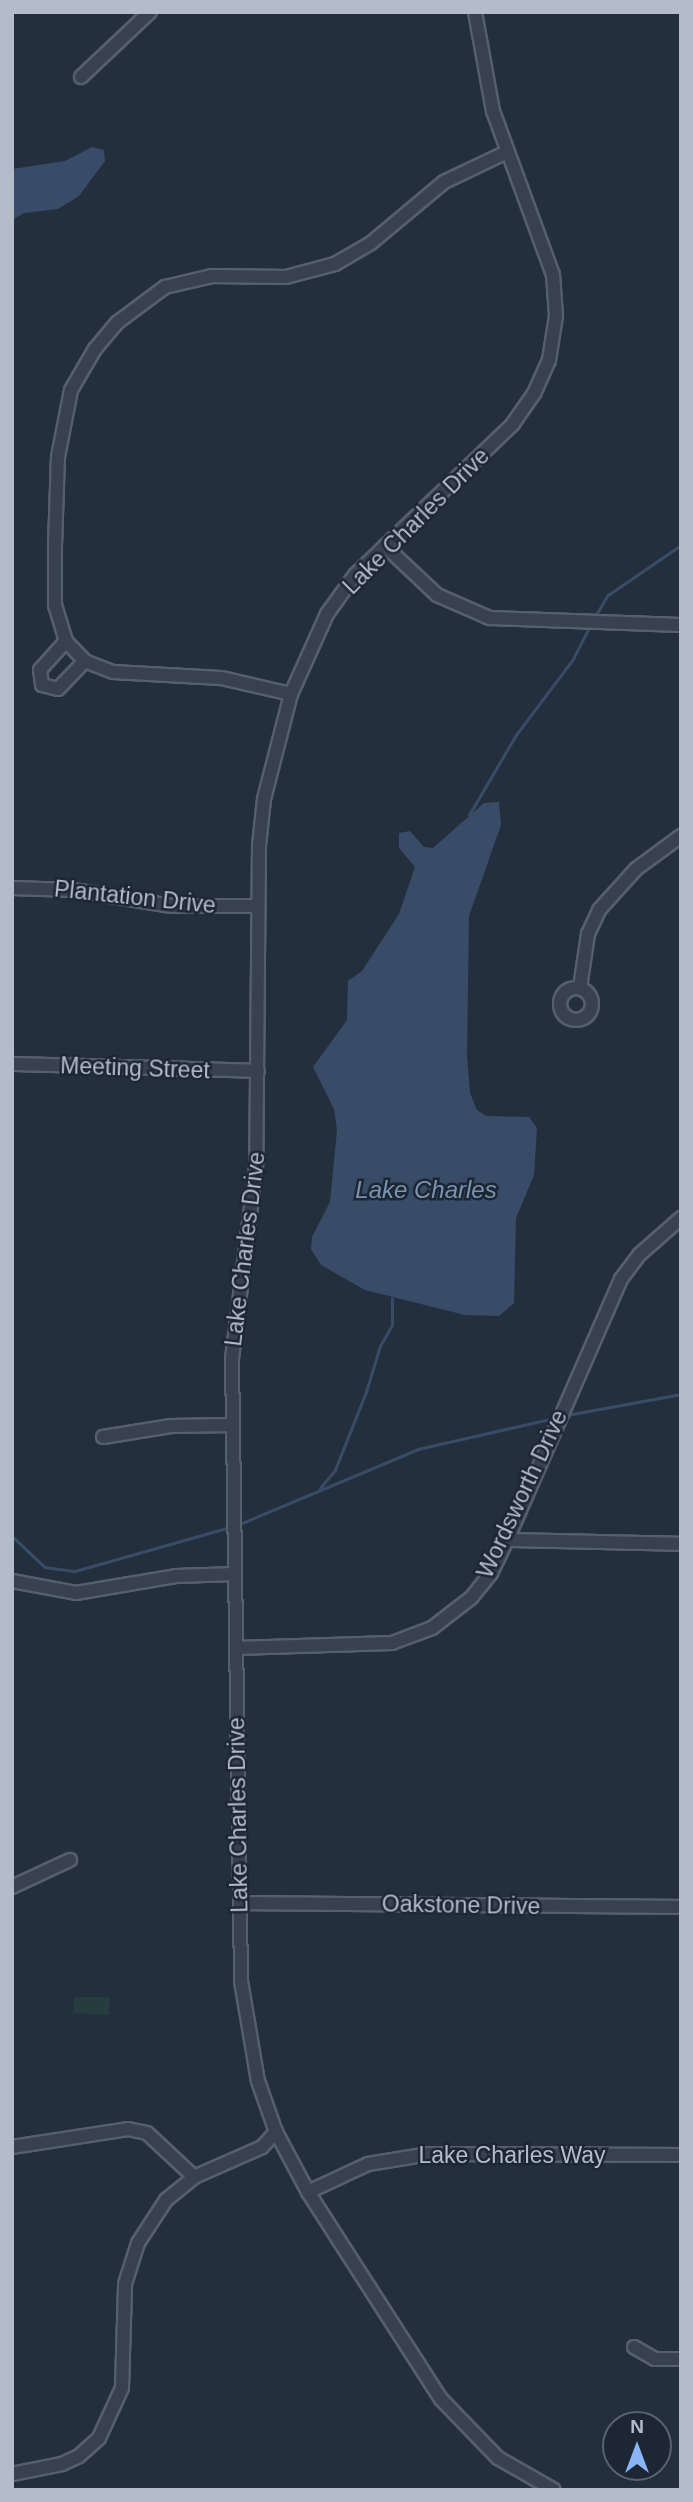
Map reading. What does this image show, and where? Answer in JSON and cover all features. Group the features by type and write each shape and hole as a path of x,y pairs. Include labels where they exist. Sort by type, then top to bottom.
{"street":[{"path":"81,77 150,12"},
{"name":"Lake Charles Drive","path":"475,12 483,67 507,152 553,275 556,316 549,360 535,392 513,424 385,546 327,614 291,695 264,799 258,906 256,1167 232,1358 240,1903 246,2028 276,2132 308,2192 441,2399 498,2458 554,2490"},
{"path":"291,695 222,678 113,672 85,661 66,641 55,605 61,431 79,374 118,322 148,297 183,281 212,276 286,277 335,264 371,243 444,182 507,152"},
{"path":"385,546 437,595 490,618 681,625"},
{"path":"66,641 40,670 42,685 58,689 85,661"},
{"path":"580,988 585,947 599,910 636,869 681,836"},
{"name":"Plantation Drive","path":"12,888 73,890 172,906 258,906"},
{"name":"Meeting Street","path":"12,1064 258,1071"},
{"name":"Wordsworth Drive","path":"236,1648 368,1647 415,1636 446,1619 471,1598 491,1573 507,1540 602,1313 640,1254 681,1218"},
{"path":"103,1437 172,1426 233,1425"},
{"path":"507,1540 681,1544"},
{"path":"12,1581 76,1593 176,1576 235,1574"},
{"path":"12,1887 70,1860"},
{"name":"Oakstone Drive","path":"240,1903 681,1907"},
{"path":"12,2147 128,2129 147,2133 194,2177"},
{"path":"12,2474 31,2473 79,2456 110,2421 122,2388 125,2284 138,2243 166,2200 194,2177 262,2147 276,2132"},
{"name":"Lake Charles Way","path":"308,2192 368,2164 410,2155 681,2155"},
{"path":"634,2347 654,2359 681,2359"}],"green space":[{"path":"74,1997 110,1997 109,2015 73,2013"}],"water":[{"path":"92,147 104,150 105,161 79,196 58,209 24,213 12,220 12,169 65,161"},
{"name":"Lake Charles","path":"499,802 501,825 469,916 467,1056 470,1093 477,1110 486,1116 529,1117 537,1128 534,1175 516,1218 514,1303 499,1316 465,1315 365,1290 321,1265 311,1249 312,1237 330,1202 337,1130 334,1109 313,1067 347,1020 348,981 362,971 399,914 415,867 399,848 399,833 410,831 424,847 433,848 484,803"}],"waterway":[{"path":"594,618 608,595 681,545"},
{"path":"469,815 516,735 573,659 589,627"},
{"path":"320,1488 335,1470 366,1392 380,1346 392,1325 392,1299"},
{"path":"567,1415 681,1394"},
{"path":"240,1524 418,1449 554,1418"},
{"path":"12,1536 45,1567 75,1571 230,1527"}]}
